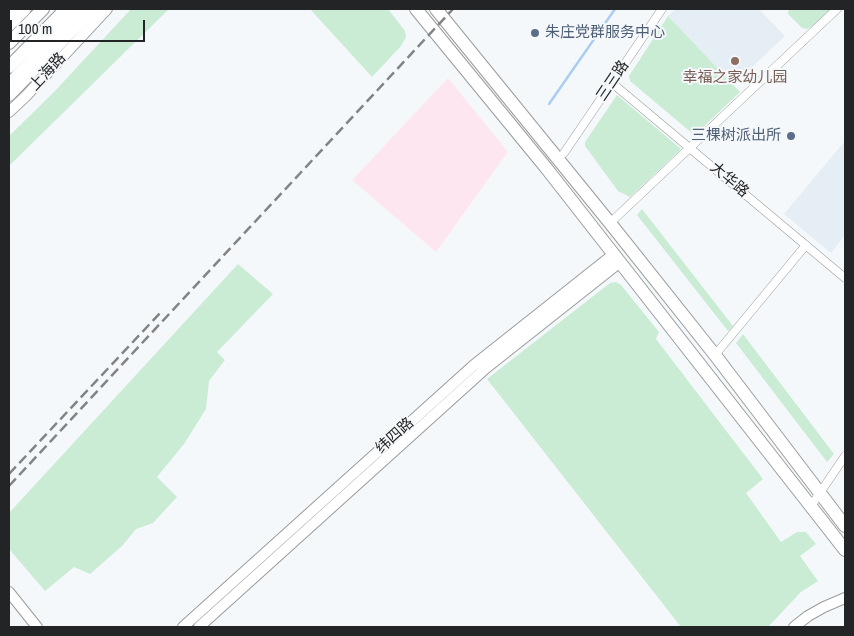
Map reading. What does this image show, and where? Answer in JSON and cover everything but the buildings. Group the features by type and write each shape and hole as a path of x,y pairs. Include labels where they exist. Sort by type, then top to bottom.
{"highway":[{"path":"9,25 24,9"},
{"path":"9,43 43,9"},
{"name":"上海路","path":"9,68 66,9"},
{"path":"9,94 93,9"},
{"path":"416,9 547,169 845,550"},
{"path":"436,9 715,355 845,526"}],"main road":[{"path":"9,16 16,9"},
{"name":"上海路","path":"9,84 79,9"}],"street":[{"name":"上海路","path":"9,112 107,9"},
{"name":"三三路","path":"564,153 662,9"},
{"path":"610,223 837,9"},
{"name":"大华路","path":"612,84 845,278"},
{"path":"715,355 806,245"},
{"name":"纬四路","path":"183,627 474,365 617,258"},
{"name":"纬四路","path":"199,627 486,368 617,258"},
{"path":"810,506 845,456"},
{"path":"9,592 37,627"},
{"path":"794,627 808,616 845,598"}],"shaded area":[{"name":"幸福之家幼儿园","path":"676,9 759,9 785,36 733,85 668,16"},
{"path":"448,78 508,152 436,252 352,180"},
{"path":"845,141 845,235 831,253 784,214"}],"green space":[{"path":"131,9 169,9 9,166 9,136 54,92"},
{"path":"310,9 388,9 405,31 406,37 401,46 372,77"},
{"path":"790,9 832,9 807,29 802,28 788,14"},
{"path":"668,16 740,92 697,133 693,134 630,81 629,76"},
{"path":"617,95 681,149 630,197 618,191 585,146 585,142"},
{"path":"642,209 733,326 728,331 637,215"},
{"path":"238,264 273,294 217,352 225,360 209,381 206,409 184,444 157,477 177,497 153,523 136,529 122,546 90,574 74,567 45,591 9,549 9,513"},
{"path":"616,282 621,285 659,332 656,339 763,479 746,493 781,542 797,532 806,532 816,544 800,556 818,581 801,592 768,627 681,627 487,379 610,283"},
{"path":"743,334 834,454 827,462 736,343"}],"waterway":[{"path":"549,104 615,9"}],"railway":[{"path":"9,486 453,9"},
{"path":"9,474 161,312"}],"place":[{"name":"朱庄党群服务中心","path":"535,33"},
{"name":"幸福之家幼儿园","path":"735,61"},
{"name":"三棵树派出所","path":"791,136"}]}
